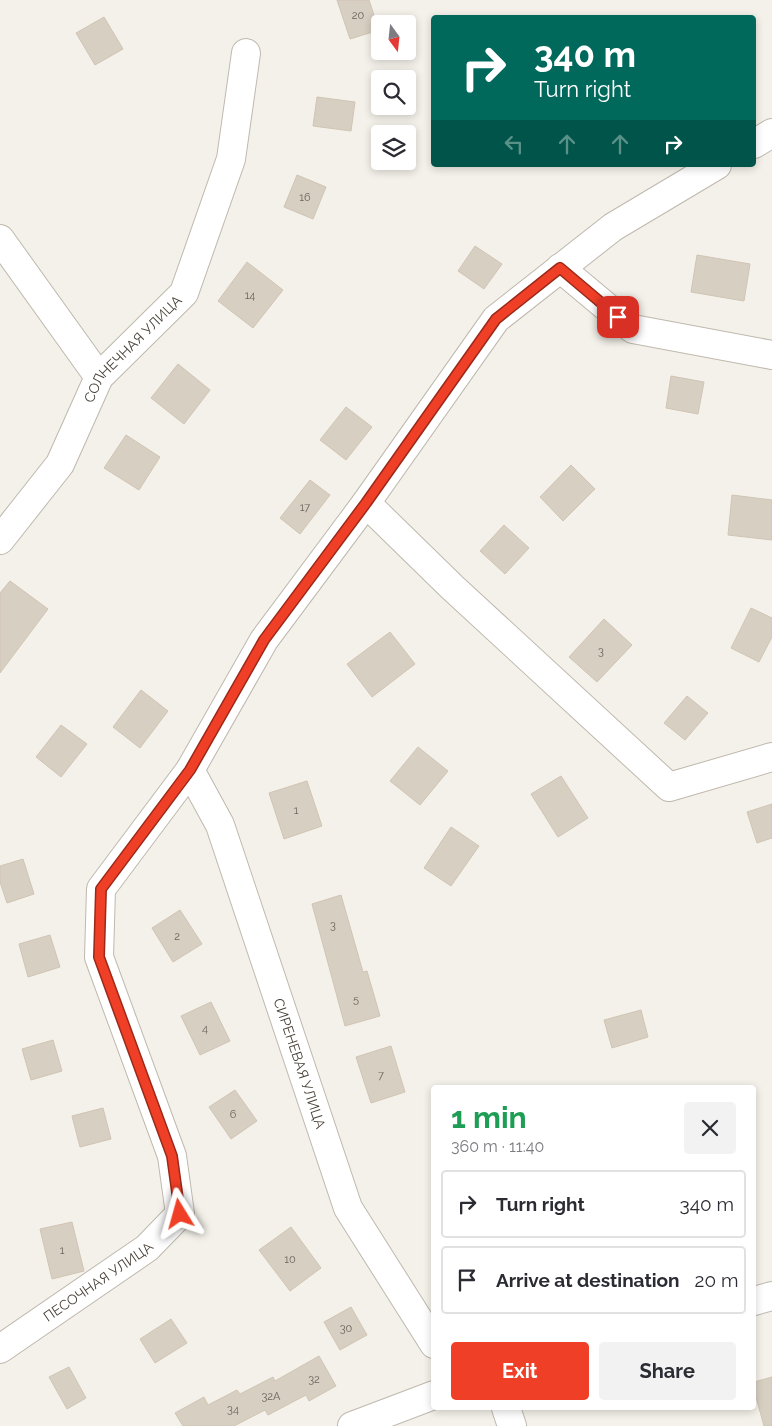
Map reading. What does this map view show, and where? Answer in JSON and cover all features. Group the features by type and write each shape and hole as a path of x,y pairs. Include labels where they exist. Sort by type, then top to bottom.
{"street":[{"name":"СОЛНЕЧНАЯ УЛИЦА","path":"0,540 60,464 99,377 184,293 231,159 246,53"},
{"path":"756,143 772,133"},
{"name":"ПЕСОЧНАЯ УЛИЦА","path":"0,1348 147,1248 180,1214 172,1156 99,957 101,889 190,770 264,640 366,503 496,319 613,226 714,167"},
{"path":"0,239 99,377"},
{"path":"560,268 633,329 772,355"},
{"path":"366,503 452,587 669,787 772,757"},
{"name":"СИРЕНЕВАЯ УЛИЦА","path":"190,770 220,825 348,1208 431,1339"},
{"path":"756,1300 772,1296"},
{"path":"352,1426 431,1396"},
{"path":"507,1410 512,1426"}],"building":[{"path":"337,0 369,0 374,15 371,15 371,32 350,39"},
{"path":"104,17 123,49 95,65 76,33"},
{"path":"317,97 355,102 351,131 313,126"},
{"path":"297,175 326,187 313,219 284,207"},
{"path":"475,246 502,264 484,289 458,271"},
{"path":"697,255 750,264 744,301 691,292"},
{"path":"247,262 283,290 253,328 218,301"},
{"path":"178,364 210,390 184,424 151,398"},
{"path":"671,376 704,382 698,414 666,408"},
{"path":"346,407 372,427 346,460 320,440"},
{"path":"126,435 160,457 139,490 104,468"},
{"path":"571,465 595,489 563,521 540,497"},
{"path":"310,480 330,495 300,534 280,518"},
{"path":"732,495 772,500 772,540 728,535"},
{"path":"504,525 529,548 505,574 480,551"},
{"path":"10,581 48,609 0,673 0,593"},
{"path":"751,608 772,618 772,637 759,662 731,648"},
{"path":"604,619 632,645 597,682 569,657"},
{"path":"390,632 415,664 372,697 347,664"},
{"path":"141,690 168,711 140,748 113,727"},
{"path":"687,696 708,713 685,740 664,723"},
{"path":"61,725 87,744 61,777 36,757"},
{"path":"418,747 448,771 420,805 390,781"},
{"path":"561,776 588,818 558,837 531,794"},
{"path":"307,781 322,826 284,839 269,793"},
{"path":"772,804 772,838 757,843 747,812"},
{"path":"451,827 479,846 451,886 424,868"},
{"path":"23,859 34,894 7,903 0,882 0,866"},
{"path":"341,895 363,972 367,971 380,1016 345,1026 312,904"},
{"path":"180,910 202,944 173,962 152,928"},
{"path":"50,935 60,967 28,977 19,944"},
{"path":"211,1002 230,1041 200,1055 181,1016"},
{"path":"641,1010 648,1037 612,1048 604,1020"},
{"path":"53,1040 62,1071 31,1080 22,1049"},
{"path":"391,1046 405,1092 371,1103 356,1057"},
{"path":"235,1090 257,1121 231,1139 209,1107"},
{"path":"103,1108 111,1139 80,1147 72,1116"},
{"path":"72,1222 84,1271 52,1279 40,1229"},
{"path":"291,1227 321,1268 290,1291 259,1250"},
{"path":"351,1307 367,1335 340,1350 324,1322"},
{"path":"171,1319 187,1343 155,1363 140,1339"},
{"path":"319,1356 336,1386 309,1401 306,1395 268,1415 265,1410 234,1426 183,1426 175,1413 204,1397 208,1405 237,1390 240,1394 273,1377 275,1381"},
{"path":"69,1367 86,1398 67,1409 49,1377"},
{"path":"772,1377 772,1426 764,1426 756,1397 756,1381"}],"route":[{"path":"180,1214 172,1156 99,957 101,889 190,770 264,640 366,503 496,319 560,268 618,317"}]}
